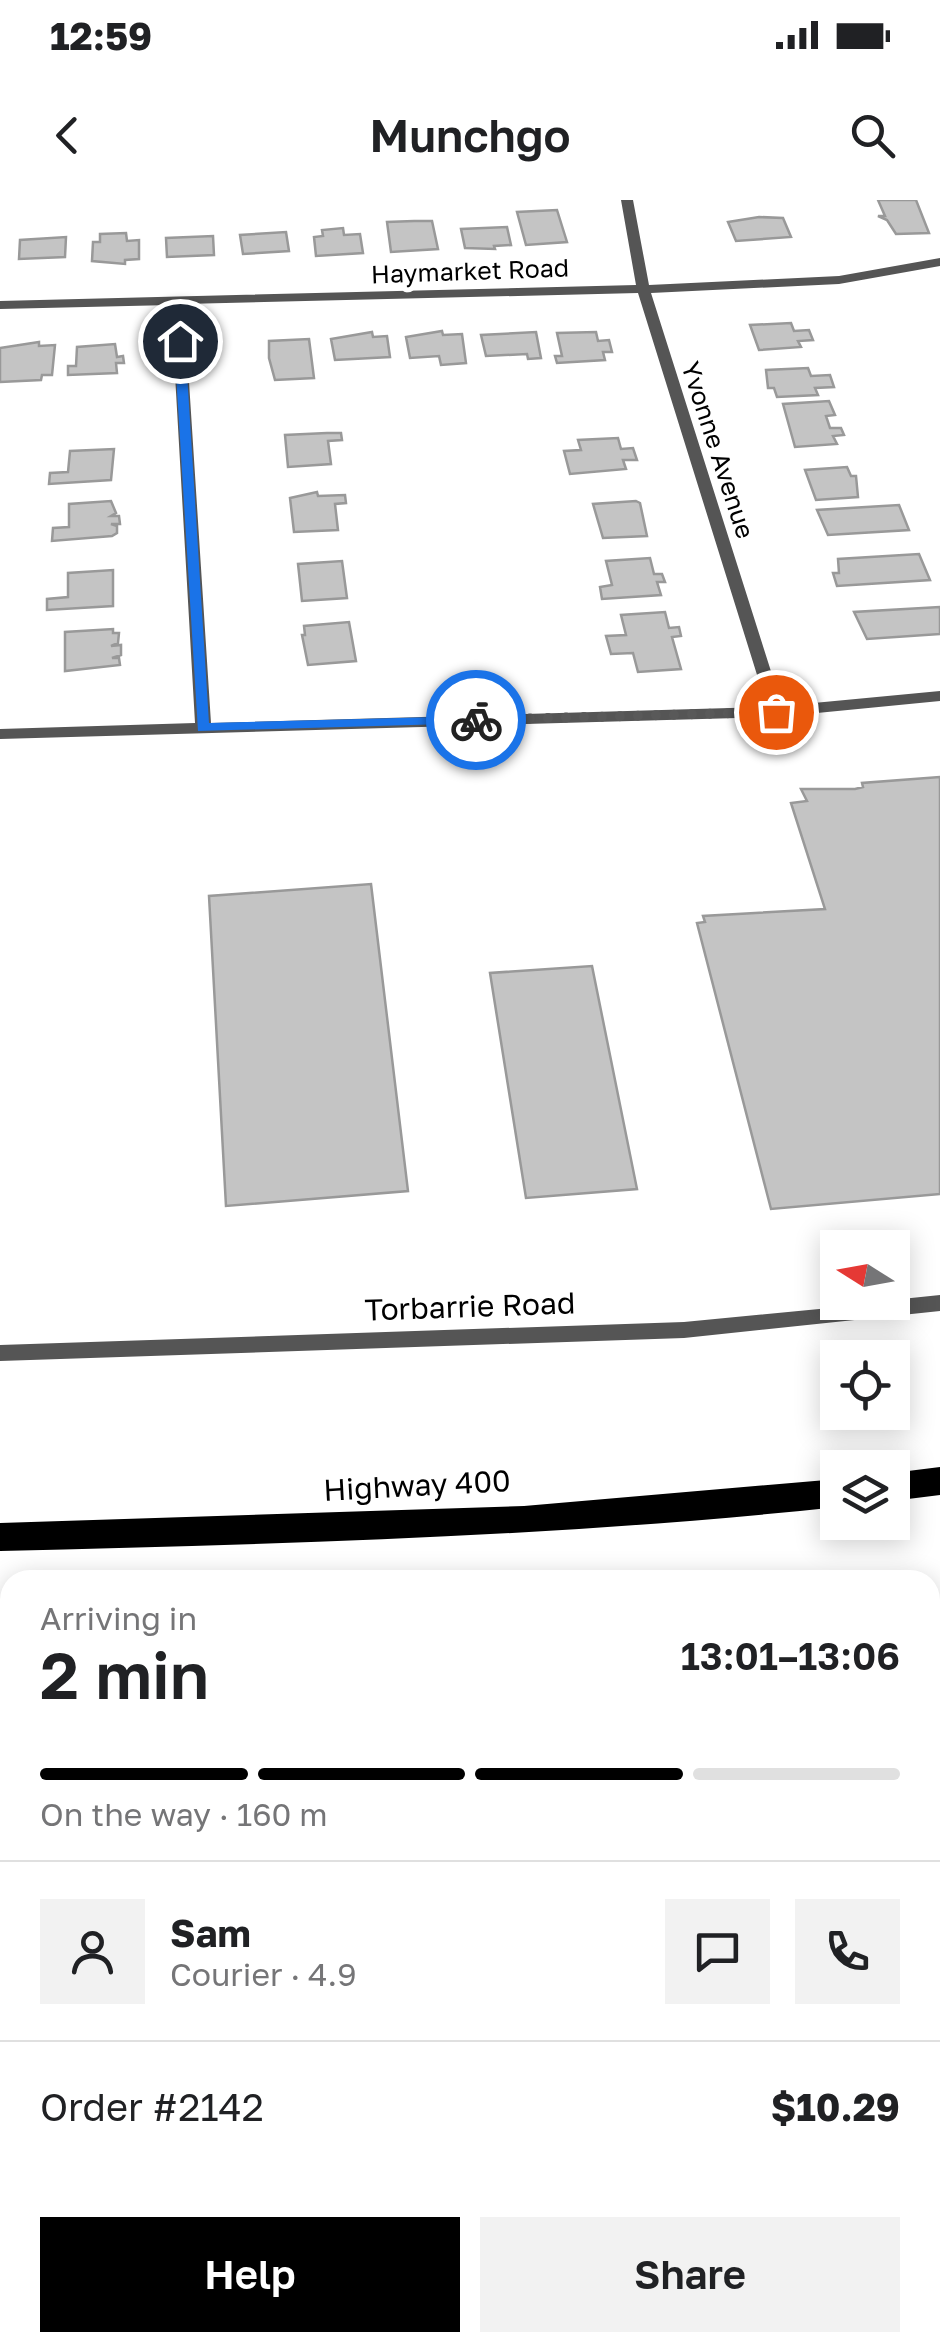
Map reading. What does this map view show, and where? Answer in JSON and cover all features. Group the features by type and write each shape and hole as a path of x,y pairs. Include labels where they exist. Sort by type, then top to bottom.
{"highway":[{"path":"910,1485 940,1481"},
{"name":"Highway 400","path":"0,1537 400,1526 732,1506 820,1495"}],"street":[{"name":"Yvonne Avenue","path":"627,200 643,289 776,712"},
{"name":"Haymarket Road","path":"0,304 643,289 839,280 940,262"},
{"path":"177,301 203,728"},
{"path":"0,734 776,712 940,696"},
{"name":"Torbarrie Road","path":"0,1353 684,1330 940,1303"}],"building":[{"path":"878,200 916,200 929,233 896,234 887,220 878,216 885,216"},
{"path":"557,210 567,242 526,245 517,212"},
{"path":"783,218 791,237 736,241 728,222"},
{"path":"432,221 438,249 391,252 387,222"},
{"path":"507,227 511,245 465,248 461,229"},
{"path":"343,228 344,235 360,234 363,253 316,256 314,237 323,236 322,230"},
{"path":"286,232 289,251 243,254 240,235"},
{"path":"126,233 127,241 139,240 139,259 125,260 125,264 92,261 93,242 100,242 100,234"},
{"path":"213,236 214,255 167,257 166,238"},
{"path":"66,237 65,257 19,259 20,240"},
{"path":"791,323 794,331 809,330 813,340 798,341 801,347 759,350 750,325"},
{"path":"442,331 443,335 462,334 466,363 441,365 439,356 410,358 406,337"},
{"path":"372,332 373,337 387,336 390,357 335,360 331,339"},
{"path":"536,332 541,358 528,359 527,354 486,356 481,335"},
{"path":"596,332 598,341 609,340 612,352 603,352 605,360 557,363 555,356 562,356 557,333"},
{"path":"309,339 314,378 275,380 269,341"},
{"path":"39,342 39,346 55,345 52,375 42,375 41,380 0,382 0,348"},
{"path":"115,344 117,357 123,356 124,363 116,363 117,373 68,375 68,366 76,366 77,347"},
{"path":"808,368 811,376 830,375 834,387 815,388 818,395 777,397 774,388 768,388 766,370"},
{"path":"829,401 835,415 826,416 830,428 841,428 844,435 833,436 837,444 795,447 783,404"},
{"path":"341,433 342,440 328,441 331,464 288,467 285,435"},
{"path":"618,438 621,449 633,448 637,460 623,460 626,469 570,474 564,451 581,450 578,440"},
{"path":"114,449 111,480 49,484 50,473 68,472 70,451"},
{"path":"847,467 851,476 856,476 858,497 816,500 805,470"},
{"path":"317,492 318,496 345,495 346,503 335,504 338,530 294,532 290,498"},
{"path":"111,501 116,513 111,516 119,516 120,524 111,524 117,526 117,533 52,541 53,528 69,527 69,504"},
{"path":"640,503 647,536 603,538 593,504"},
{"path":"899,505 909,530 828,535 817,510"},
{"path":"919,554 930,580 837,586 833,573 839,573 838,559"},
{"path":"650,558 654,574 662,574 665,582 657,582 661,595 602,599 600,587 612,585 606,561"},
{"path":"342,561 347,598 302,601 298,564"},
{"path":"113,570 113,606 47,610 47,599 68,597 68,573"},
{"path":"940,607 940,634 867,639 854,612"},
{"path":"665,612 669,628 679,627 681,636 672,637 681,669 638,672 633,653 611,654 606,636 626,635 621,615"},
{"path":"349,622 356,661 308,665 304,626"},
{"path":"113,629 113,633 119,633 118,643 111,646 121,645 121,655 112,658 119,658 120,665 65,671 65,632"},
{"path":"940,777 940,1194 771,1209 697,923 705,922 703,916 825,909 791,803 807,801 801,789 855,789 863,787 862,783"},
{"path":"371,884 408,1191 226,1206 209,896"},
{"path":"592,966 637,1189 526,1198 490,973"}],"way so far":[{"path":"476,720 776,712"}],"route":[{"path":"180,341 203,728 476,720"}]}
